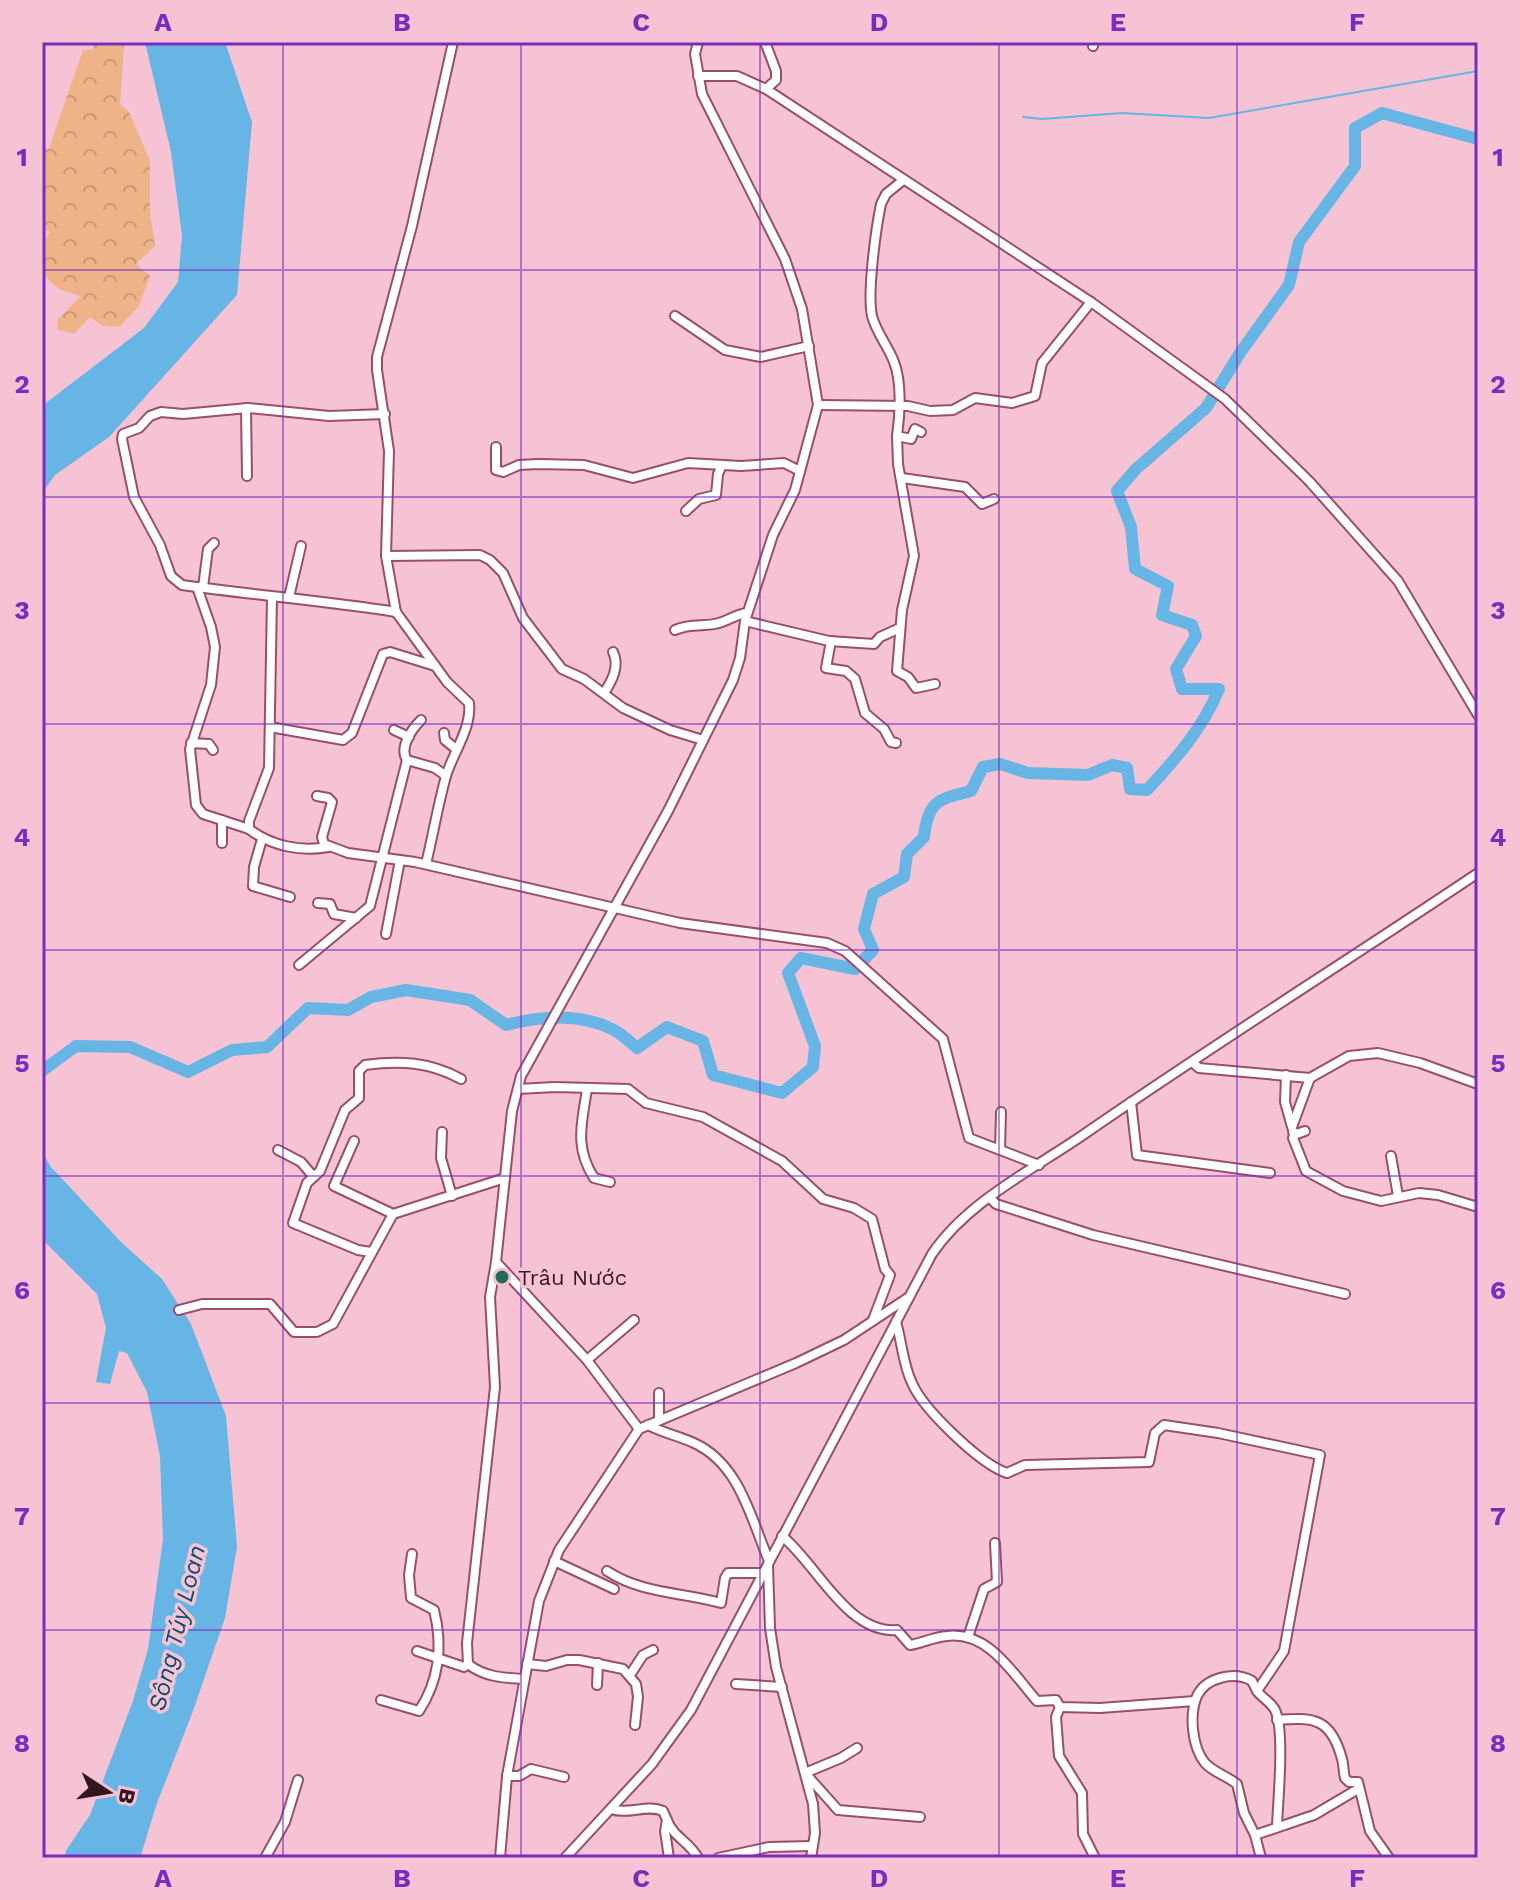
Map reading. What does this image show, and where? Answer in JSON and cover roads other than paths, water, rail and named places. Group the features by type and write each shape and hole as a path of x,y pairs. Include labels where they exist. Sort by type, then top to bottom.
{"street":[{"path":"426,864 446,776 465,730 469,703 447,682 396,612 386,556 389,451 377,357 412,226 453,42"},
{"path":"524,1679 495,1677 475,1670 468,1664 467,1643 495,1387 490,1297 512,1111 521,1076 668,811 733,680 740,658 746,617 773,535 795,490 818,405 802,309 785,259 707,106 698,76 695,54 698,42"},
{"path":"765,42 776,71 776,80 766,89"},
{"path":"698,76 737,76 766,89 1091,302 1225,399 1309,481 1398,581 1478,715"},
{"path":"902,181 886,194 881,204 872,314 894,362 900,406 898,464 914,556 900,628 897,671 908,677 916,688 935,684"},
{"path":"818,405 900,406 930,411 953,410 975,398 1012,403 1035,396 1042,363 1091,302"},
{"path":"675,316 725,350 761,357 809,346"},
{"path":"385,414 329,416 246,408 191,414 155,413 139,428 122,436 134,497 160,545 171,576 182,585 396,612"},
{"path":"246,408 247,476"},
{"path":"897,436 911,439 915,429 921,432"},
{"path":"496,447 496,470 503,472 519,465 584,465 633,478 688,463 784,463 800,471"},
{"path":"686,511 699,499 716,495 722,465"},
{"path":"902,478 965,487 982,504 994,499"},
{"path":"214,543 209,546 200,587 211,627 214,666 211,685 191,743 197,808 203,814 249,829 262,839 307,850 332,846"},
{"path":"289,597 301,546"},
{"path":"386,556 480,555 490,560 503,573 523,618 562,669 604,693 623,708 670,730 703,740"},
{"path":"249,829 249,821 269,768 272,597"},
{"path":"675,630 690,624 721,623 736,614 831,641 874,644 880,637 900,628"},
{"path":"831,641 826,668 846,671 855,679 865,713 884,729 891,742 896,743"},
{"path":"270,727 343,740 352,733 383,654 390,652 435,666"},
{"path":"604,693 615,671 616,657 613,652"},
{"path":"299,965 370,906 407,760 403,753 421,720"},
{"path":"394,730 409,737"},
{"path":"444,733 445,740 456,749"},
{"path":"191,743 209,744 213,750"},
{"path":"407,760 435,768 446,776"},
{"path":"317,796 332,802 322,837 324,844 348,853 426,864 708,928 827,943 845,951 943,1039 969,1138 1039,1165"},
{"path":"222,820 222,843"},
{"path":"262,839 254,867 253,886 290,897"},
{"path":"386,934 400,860"},
{"path":"565,1858 652,1764 691,1710 944,1236 990,1198 1131,1102 1478,873"},
{"path":"318,903 330,904 334,914 356,918"},
{"path":"1192,1062 1199,1068 1310,1078 1349,1056 1378,1053 1420,1063 1478,1084"},
{"path":"371,1252 358,1250 293,1223 300,1196 320,1171 345,1110 359,1098 359,1071 362,1066 397,1060 439,1067 461,1079"},
{"path":"1286,1075 1285,1102 1293,1138 1306,1171 1360,1197 1381,1201 1419,1193 1438,1195 1478,1207"},
{"path":"1293,1131 1310,1078"},
{"path":"518,1089 628,1089 654,1106 703,1117 782,1161 823,1199 854,1208 872,1219 885,1269 890,1275 872,1321"},
{"path":"587,1089 578,1137 584,1149 586,1166 594,1178 610,1182"},
{"path":"1131,1102 1137,1155 1270,1173"},
{"path":"1000,1150 1001,1112"},
{"path":"1293,1131 1305,1131"},
{"path":"442,1132 441,1158 452,1196"},
{"path":"354,1141 334,1186 393,1214 505,1178"},
{"path":"278,1150 301,1162 313,1176"},
{"path":"1391,1156 1398,1196"},
{"path":"990,1198 996,1204 1093,1235 1345,1294"},
{"path":"179,1310 202,1304 270,1304 294,1332 317,1332 333,1324 393,1214"},
{"path":"496,1262 587,1360 643,1427 693,1443 724,1466 739,1486 768,1562 770,1628 814,1813 811,1858"},
{"path":"500,1858 507,1776 539,1601 554,1561 643,1427 693,1409 844,1340 910,1297"},
{"path":"587,1360 634,1320"},
{"path":"896,1322 908,1372 926,1407 979,1457 1007,1473 1025,1465 1149,1462 1155,1433 1164,1425 1320,1455 1284,1651 1257,1691"},
{"path":"659,1393 659,1420"},
{"path":"782,1536 798,1549 829,1590 874,1628 897,1630 910,1645 950,1635 968,1637 988,1647 1037,1701 1056,1700 1060,1707"},
{"path":"968,1637 984,1589 998,1581 995,1543"},
{"path":"381,1700 419,1711 430,1691 440,1660 434,1610 411,1598 409,1575 412,1554"},
{"path":"554,1561 623,1596"},
{"path":"614,1589 611,1574 645,1590 681,1593 721,1603 728,1573 763,1573"},
{"path":"630,1675 643,1655 653,1650"},
{"path":"417,1651 464,1667 468,1664"},
{"path":"527,1664 546,1666 567,1660 617,1666 630,1675 636,1684 635,1725"},
{"path":"597,1685 598,1663"},
{"path":"1261,1858 1237,1784 1206,1765 1197,1750 1193,1734 1195,1701 1206,1685 1226,1677 1246,1678 1274,1708 1277,1720 1277,1826"},
{"path":"736,1684 782,1687"},
{"path":"1060,1707 1100,1708 1195,1701"},
{"path":"1060,1707 1056,1717 1059,1756 1082,1793 1083,1834 1095,1858"},
{"path":"1277,1720 1309,1718 1324,1725 1343,1761 1345,1778 1349,1782 1357,1781 1370,1831 1389,1858"},
{"path":"805,1773 857,1748"},
{"path":"507,1776 519,1776 531,1769 564,1777"},
{"path":"805,1773 838,1810 920,1817"},
{"path":"265,1858 285,1822 298,1780"},
{"path":"1255,1835 1314,1815 1358,1789"},
{"path":"611,1809 634,1811 656,1808 663,1811 671,1831 692,1848 698,1858"},
{"path":"667,1820 665,1831 669,1858"},
{"path":"718,1858 769,1847 812,1846"}],"water":[{"path":"145,42 225,42 252,122 237,295 109,437 55,475 42,493 42,406 144,328 178,282 182,236 171,152"},
{"name":"Sông Túy Loan","path":"42,1152 51,1167 122,1243 162,1279 191,1324 226,1416 237,1547 225,1618 140,1858 64,1858 90,1815 133,1701 148,1649 163,1539 160,1456 147,1392 127,1353 119,1351 110,1384 96,1382 106,1328 97,1294 42,1239"}],"waterway":[{"path":"1023,117 1042,119 1122,113 1209,118 1478,71"},
{"path":"42,1071 76,1046 130,1047 188,1072 232,1050 267,1047 308,1008 348,1010 371,997 406,990 470,1000 506,1025 546,1018 587,1020 615,1031 637,1048 667,1027 703,1041 713,1075 782,1093 813,1067 815,1046 788,973 801,958 855,969 873,950 864,929 873,894 904,877 907,854 924,837 929,815 937,803 971,791 983,767 1000,764 1028,773 1088,775 1112,765 1127,768 1130,789 1147,790 1188,743 1219,689 1182,689 1176,669 1196,636 1192,625 1162,615 1168,586 1135,569 1131,527 1117,491 1136,469 1206,408 1240,353 1289,285 1299,242 1355,166 1355,128 1382,113 1478,139"}],"place":[{"name":"Trâu Nước","path":"502,1277"}]}
